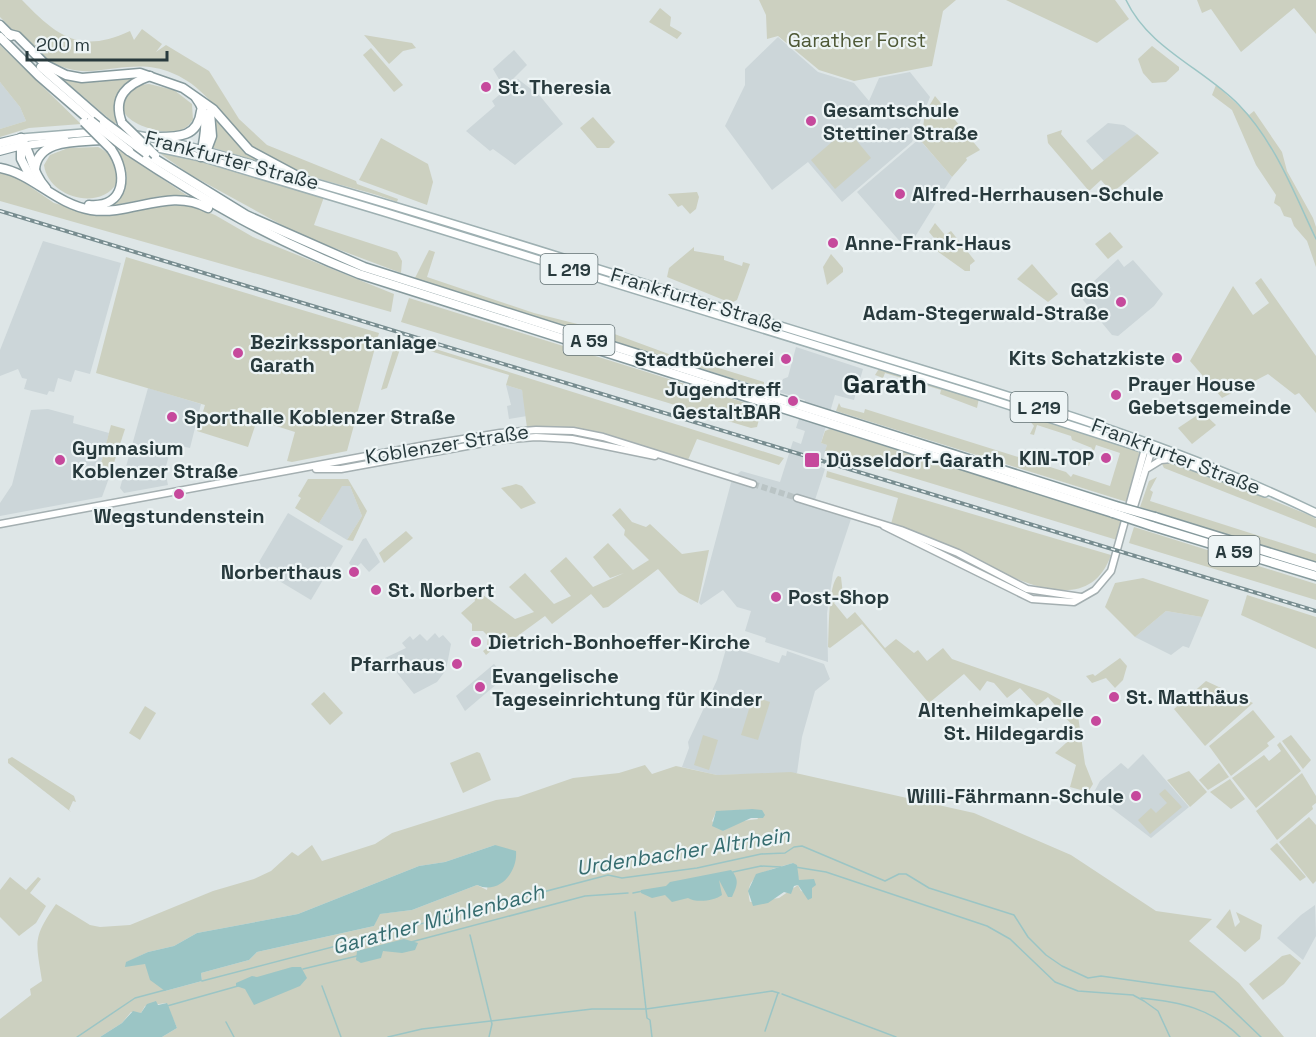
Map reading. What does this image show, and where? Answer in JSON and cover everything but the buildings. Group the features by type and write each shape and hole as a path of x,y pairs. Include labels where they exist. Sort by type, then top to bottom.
{"highway":[{"name":"A 59","path":"0,25 4,35 60,95 63,102 87,121 188,191 249,226 327,261 1115,509 1316,576"},
{"name":"A 59","path":"4,35 104,122 168,168 219,200 285,234 397,283"},
{"path":"4,35 17,36 46,65 66,75 82,78 126,73 151,76 171,82 193,94 249,150 305,180"},
{"path":"151,76 134,82 122,94 118,109 122,123 151,154"},
{"path":"157,137 176,137 192,132 200,120 202,104"},
{"path":"202,104 213,124 204,152"},
{"path":"22,143 34,173 46,188 59,196 78,202 99,204 116,195 122,183 121,165 111,149 87,121"},
{"path":"34,173 39,154 46,148 100,140"},
{"name":"Frankfurter Straße","path":"0,142 22,143"},
{"path":"22,143 26,171 34,184"},
{"name":"Frankfurter Straße","path":"0,151 22,143"},
{"path":"0,168 34,184 58,199 92,210 117,210 172,199 189,200 242,227 249,226"},
{"name":"A 59","path":"1154,522 1316,567"}],"main road":[{"name":"Frankfurter Straße","path":"22,143 74,132 116,132 157,137 739,321 1149,446 1174,459 1314,512"},
{"name":"Frankfurter Straße","path":"22,143 100,140 204,152 305,180 868,352 1227,471 1314,512"},
{"name":"Koblenzer Straße","path":"0,524 307,469 341,469 500,440 536,437 572,439 657,456 753,484"},
{"path":"1124,530 1145,471 1149,446"},
{"path":"797,498 884,526 1032,599 1074,602 1095,590 1106,580 1111,571 1149,446"},
{"path":"1145,471 1161,460 1174,459"}],"shaded area":[{"name":"Gesamtschule Stettiner Straße","path":"778,37 818,72 854,83 869,101 879,78 910,72 930,97 912,142 842,202 808,162 772,190 725,126 745,85 745,69"},
{"path":"514,50 527,65 506,86 493,69"},
{"path":"518,79 540,96 563,124 515,165 493,149 490,151 466,131 495,106 492,101"},
{"path":"0,82 20,107 26,121 0,129"},
{"path":"1108,123 1124,125 1137,134 1105,162 1086,141"},
{"name":"Alfred-Herrhausen-Schule","path":"919,139 952,177 908,248 857,192"},
{"path":"43,241 121,263 90,374 75,370 71,382 58,378 54,392 49,391 47,395 24,389 27,379 22,378 18,369 0,376 0,350"},
{"name":"GGS Adam-Stegerwald-Straße","path":"1118,259 1124,267 1133,260 1163,294 1154,306 1118,336 1112,335 1079,295"},
{"path":"796,347 863,369 854,400 835,395 821,443 827,445 821,467 825,469 814,503 852,516 833,573 827,613 828,662 765,642 766,638 745,631 751,611 737,607 723,590 701,605 699,603 732,479 741,471 780,482 793,441 801,444 805,431 796,428 805,400 779,392 783,379 788,377"},
{"path":"506,385 522,390 527,416 509,419 507,406 511,405"},
{"name":"Gymnasium Koblenzer Straße","path":"148,388 201,404 190,448 172,444 165,470 168,485 124,493 120,488"},
{"name":"Gymnasium Koblenzer Straße","path":"48,409 74,416 73,423 109,433 98,474 109,478 102,497 0,516 0,503 12,485 31,410"},
{"path":"342,485 350,486 362,516 347,540 319,523"},
{"path":"288,513 343,546 311,600 256,567"},
{"path":"366,538 380,562 369,572 361,563 354,569 349,563 363,539"},
{"path":"1166,611 1202,617 1189,648 1183,646 1171,655 1135,637"},
{"path":"435,633 439,638 443,635 451,644 446,670 437,682 414,694 385,658 406,648 402,643 410,636 413,640 420,634 427,641"},
{"path":"733,648 779,663 782,655 786,656 787,651 824,664 830,679 815,691 802,737 797,773 717,775 682,767 689,748 688,742 717,680 726,649"},
{"name":"Evangelische Tageseinrichtung für Kinder","path":"494,664 505,677 465,711 456,696"},
{"name":"Willi-Fährmann-Schule","path":"1143,754 1189,807 1151,838 1093,794 1100,781 1121,763 1128,769"},
{"path":"1315,905 1316,936 1303,960 1277,938"}],"green space":[{"path":"0,0 22,0 58,32 82,41 112,38 130,31 134,40 142,29 162,44 156,52 166,45 209,71 239,119 267,145 398,199 397,202 307,175 272,159 245,140 197,88 172,73 152,67 77,71 51,62 29,46 0,17"},
{"name":"Garather Forst","path":"759,0 956,0 943,11 932,66 854,81 819,70 778,36 767,39 766,15"},
{"path":"1006,0 1115,0 1129,19 1097,43"},
{"path":"1197,0 1316,0 1316,34 1294,8 1241,52 1211,9 1202,13"},
{"path":"660,8 671,17 670,26 682,33 677,39 649,22"},
{"path":"364,35 412,43 416,48 403,51 389,64"},
{"path":"0,45 81,124 29,128 0,137 0,129 26,121 20,107 0,82"},
{"path":"1152,46 1179,67 1179,70 1166,82 1152,83 1143,73 1138,59"},
{"path":"371,48 403,85 394,92 363,55"},
{"path":"57,74 147,76 130,81 120,91 116,105 119,123 114,123"},
{"path":"149,84 174,90 192,104 193,120 183,129 164,132 147,128 132,120 123,110 125,99 134,88"},
{"path":"1216,85 1249,115 1254,111 1282,152 1287,171 1316,227 1316,267 1307,241 1294,226 1291,218 1284,216 1280,207 1274,203 1276,195 1256,165 1232,110 1212,95"},
{"path":"935,96 980,150 966,158 967,160 952,177 921,141 925,113"},
{"path":"212,111 234,139 274,167 211,147"},
{"path":"593,117 615,142 609,148 597,148 580,128"},
{"path":"847,129 871,158 835,189 811,160"},
{"path":"1062,130 1061,134 1092,170 1137,134 1159,153 1112,193 1101,180 1089,191 1048,143 1047,135"},
{"path":"381,138 428,164 433,182 427,205 359,180"},
{"path":"98,147 110,157 116,172 117,183 109,192 99,197 75,197 55,185 48,176 44,165 50,155 68,148"},
{"path":"120,151 191,198 161,196 105,207 119,196 126,184 126,170 118,153"},
{"path":"158,152 197,158 324,197 314,225 397,252 402,261 401,273 300,235 189,174"},
{"path":"0,171 16,177 54,203 90,213 117,215 154,206 190,205 215,215 253,237 394,294 391,312 0,201"},
{"path":"697,192 699,197 696,209 690,214 682,205 678,207 668,194"},
{"path":"935,223 945,235 951,231 975,261 970,265 970,271 965,271 937,251 931,241 934,238 929,232"},
{"path":"1110,232 1123,247 1108,259 1095,244"},
{"path":"694,247 694,251 724,256 724,260 742,266 743,262 750,264 737,300 731,303 667,277 669,268"},
{"path":"429,250 435,252 427,277 534,313 609,332 685,360 693,360 764,382 764,388 423,282 415,278"},
{"path":"831,254 843,268 843,272 827,285 823,267"},
{"name":"Bezirkssportanlage Garath","path":"126,257 379,333 347,451 292,462 287,461 295,432 257,420 248,447 197,431 205,405 96,373"},
{"path":"1032,264 1058,294 1048,302 1017,279"},
{"path":"1261,278 1316,356 1316,413 1299,393 1295,395 1268,374 1222,398 1190,361 1233,286 1253,315 1269,303 1255,283"},
{"path":"409,298 762,408 757,427 751,428 401,322"},
{"path":"397,337 784,458 779,465 697,439 688,460 629,442 589,433 568,429 527,428 522,390 506,385 509,375 407,344 401,346 387,388 381,390"},
{"path":"880,367 979,398 977,408 940,394 941,390 885,373 883,378 875,375"},
{"path":"839,403 841,407 864,413 865,409 1066,472 1071,477 1073,474 1110,486 1120,453 1096,445 1089,466 1084,464 1092,448 1072,440 1071,436 1037,425 1034,435 1030,434 1034,426 1029,420 1064,426 1138,450 1140,458 1127,502 836,411"},
{"path":"1202,412 1216,425 1192,444 1178,428"},
{"path":"111,425 125,429 109,478 98,475"},
{"path":"830,429 1123,521 1117,540 825,451 827,445 821,443 825,431"},
{"path":"1167,462 1230,483 1309,515 1316,519 1316,528 1164,468 1162,464"},
{"path":"827,471 1111,555 1099,576 1083,587 1063,590 1042,587 1019,580 951,547 891,524 898,498 826,477"},
{"path":"1157,477 1150,490 1153,492 1150,501 1316,554 1316,562 1140,507 1149,481"},
{"path":"308,479 348,479 367,511 353,541 347,540 362,516 350,486 342,486 319,523 295,508 301,498 298,496"},
{"path":"516,484 522,486 536,503 521,509 501,488"},
{"path":"620,508 632,522 646,527 650,524 682,554 709,550 698,603 679,593 658,569 608,607 603,608 591,594 552,624 545,616 508,643 499,644 486,655 483,651 487,648 488,636 483,631 472,631 472,624 461,613 475,601 473,592 483,595 515,619 534,612 509,587 525,573 554,604 571,596 550,571 566,557 593,587 624,573 610,578 593,557 608,543 633,570 649,560 624,535 625,530 612,515"},
{"path":"1134,527 1316,584 1316,600 1129,543"},
{"path":"406,531 413,538 384,563 379,553"},
{"path":"838,576 841,577 843,595 834,603 847,619 855,612 885,648 896,639 914,653 918,650 927,661 943,648 952,659 1046,692 1077,709 1085,764 1093,784 1088,792 1070,787 1076,765 1055,753 1078,732 1048,697 1037,706 1020,688 1007,698 994,683 987,681 980,691 964,674 929,703 862,624 830,648 828,647 832,589"},
{"path":"1143,578 1209,600 1202,617 1166,611 1135,637 1105,607 1115,583"},
{"path":"1247,595 1316,617 1316,649 1241,615"},
{"path":"1120,658 1127,666 1123,680 1115,688 1106,678 1092,683 1086,676 1093,674 1095,676"},
{"path":"1206,681 1253,703 1205,746 1174,709"},
{"path":"324,692 343,713 330,725 311,704"},
{"path":"753,696 770,702 758,740 741,735"},
{"path":"145,706 156,713 140,740 129,733"},
{"path":"1253,710 1275,737 1267,743 1269,746 1231,776 1209,746"},
{"path":"703,735 718,740 709,770 694,765"},
{"path":"1291,735 1311,760 1303,769 1282,741"},
{"path":"1280,742 1301,771 1256,808 1232,778 1264,755 1269,761 1281,751 1277,745"},
{"path":"477,752 480,753 491,780 463,793 450,763"},
{"path":"12,757 74,796 76,802 73,801 69,810 71,812 8,763 8,759"},
{"path":"1219,763 1229,777 1208,790 1199,780"},
{"path":"645,765 652,774 676,766 717,775 791,772 974,813 1071,855 1156,911 1212,919 1189,941 1239,983 1284,1037 162,1037 177,1028 166,1003 145,1006 141,1013 131,1012 122,1023 100,1037 0,1037 0,1019 31,995 30,989 42,981 37,948 39,933 56,904 90,925 100,927 130,925 213,891 254,879 271,871 292,852 298,856 312,845 322,861 375,844 392,833 496,800 518,797 573,778 619,773","holes":["752,809 758,819 742,821 723,831 712,821 716,812","495,845 487,890 477,885 412,910 379,914 374,926 257,952 249,960 201,973 202,981 165,991 145,964 127,962 148,952 174,946 197,933 298,914 419,866 445,862","793,863 799,880 808,881 812,894 801,891 798,885 779,898 750,902 750,885 760,874"]},
{"path":"1189,771 1207,792 1190,807 1167,780"},
{"path":"1302,773 1316,796 1316,803 1312,806 1313,809 1277,840 1256,811"},
{"path":"1230,779 1245,799 1231,809 1210,792"},
{"path":"1165,789 1182,807 1150,834 1138,820 1151,808 1156,813 1167,803 1159,794"},
{"path":"1309,817 1316,825 1316,881 1313,884 1279,842"},
{"path":"1277,843 1306,877 1300,881 1270,849"},
{"path":"10,877 26,890 38,877 41,879 30,893 46,906 36,923 19,936 0,917 0,890"},
{"path":"1230,909 1235,927 1240,922 1236,912 1262,925 1260,939 1245,952 1216,927"},
{"path":"1290,954 1301,963 1284,984 1263,1000 1249,984 1282,956"}],"water":[{"path":"762,810 765,815 763,818 751,818 723,831 712,826 716,811"},
{"path":"495,845 516,851 514,867 505,880 492,887 477,885 412,910 380,914 374,926 257,952 249,960 201,973 202,981 165,991 150,980 145,964 125,967 126,962 148,952 174,946 197,933 298,914 419,866 445,862"},
{"path":"793,863 797,865 799,880 814,879 816,885 812,888 812,898 808,900 798,885 794,886 791,894 784,892 768,903 753,906 748,891 756,874"},
{"path":"731,870 737,883 732,897 728,897 719,880 722,895 710,900 700,901 688,898 672,902 665,895 652,898 641,893 641,890 666,886 670,882"},
{"path":"404,939 418,943 415,950 402,953 383,951 381,958 361,963 356,960 357,951"},
{"path":"292,967 301,967 307,978 300,986 254,1005 245,989 236,986 236,983 252,976 257,977"},
{"path":"156,1001 158,1005 167,1003 177,1028 162,1037 100,1037 122,1023 133,1011 141,1013 147,1004"}],"waterway":[{"name":"Garather Mühlenbach","path":"1126,0 1148,32 1225,92 1252,119 1283,169 1316,239"},
{"name":"Urdenbacher Altrhein","path":"202,981 608,875 622,878 697,868 761,854 785,853 794,847 802,846 885,881 899,874 906,874 929,888 1014,915 1028,937 1046,955 1062,966 1088,978 1101,976 1214,992 1261,1037"},
{"name":"Garather Mühlenbach","path":"733,872 761,866 781,867"},
{"name":"Garather Mühlenbach","path":"795,867 826,872 987,926 1010,939 1055,982 1078,991 1133,995 1144,1001 1158,1011 1170,1037"},
{"name":"Garather Mühlenbach","path":"633,893 643,891"},
{"name":"Garather Mühlenbach","path":"411,942 585,896 628,893"},
{"path":"635,912 647,1018 650,1020 652,1037"},
{"path":"470,935 492,1024 489,1037"},
{"name":"Garather Mühlenbach","path":"303,969 357,956"},
{"name":"Garather Mühlenbach","path":"167,1006 238,986"},
{"path":"322,986 341,1037"},
{"name":"Urdenbacher Altrhein","path":"77,1037 135,998 165,990"},
{"path":"388,1037 422,1029 592,1009 646,1009 772,991 779,993"},
{"path":"765,1031 778,993"},
{"path":"782,994 896,1037"},
{"path":"1141,998 1194,1008 1218,1019 1240,1037"},
{"path":"226,1022 234,1037"}],"tunnel":[{"path":"753,484 797,498"}],"railway":[{"path":"0,211 1316,611"}],"place":[{"name":"St. Theresia","path":"486,87"},
{"name":"Gesamtschule Stettiner Straße","path":"811,121"},
{"name":"Alfred-Herrhausen-Schule","path":"900,194"},
{"name":"Anne-Frank-Haus","path":"833,243"},
{"name":"GGS Adam-Stegerwald-Straße","path":"1121,302"},
{"name":"Bezirkssportanlage Garath","path":"238,353"},
{"name":"Kits Schatzkiste","path":"1177,358"},
{"name":"Stadtbücherei","path":"786,359"},
{"name":"Prayer House Gebetsgemeinde","path":"1116,395"},
{"name":"Jugendtreff GestaltBAR","path":"793,401"},
{"name":"Sporthalle Koblenzer Straße","path":"172,417"},
{"name":"KIN-TOP","path":"1106,458"},
{"name":"Gymnasium Koblenzer Straße","path":"60,460"},
{"name":"Düsseldorf-Garath","path":"812,460"},
{"name":"Wegstundenstein","path":"179,494"},
{"name":"Norberthaus","path":"354,572"},
{"name":"St. Norbert","path":"376,590"},
{"name":"Post-Shop","path":"776,597"},
{"name":"Dietrich-Bonhoeffer-Kirche","path":"476,642"},
{"name":"Pfarrhaus","path":"457,664"},
{"name":"Evangelische Tageseinrichtung für Kinder","path":"480,687"},
{"name":"St. Matthäus","path":"1114,697"},
{"name":"Altenheimkapelle St. Hildegardis","path":"1096,721"},
{"name":"Willi-Fährmann-Schule","path":"1136,796"}],"district":[{"name":"Garath","path":"885,384"}]}
